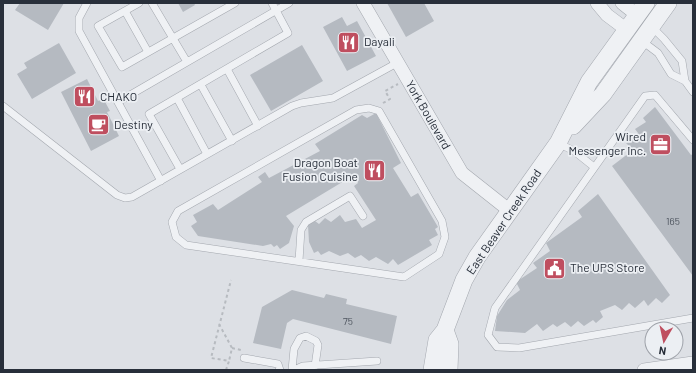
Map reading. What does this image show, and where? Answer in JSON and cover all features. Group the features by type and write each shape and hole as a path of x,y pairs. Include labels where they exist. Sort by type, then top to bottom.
{"street":[{"name":"York Boulevard","path":"363,3 462,174 510,211"},
{"path":"597,3 607,15 642,41"},
{"path":"622,3 641,9 652,27"},
{"name":"East Beaver Creek Road","path":"432,370 437,340 444,330 464,280 477,257 560,141 603,94 668,3"},
{"name":"East Beaver Creek Road","path":"560,141 589,82 641,9"},
{"path":"444,330 450,344 449,370"},
{"path":"644,370 693,363"}],"lane":[{"path":"87,3 79,18 79,31 161,181"},
{"path":"139,3 98,26 122,67 234,3"},
{"path":"152,3 187,62"},
{"path":"180,169 149,114 288,33 272,3"},
{"path":"118,102 289,3"},
{"path":"125,11 148,52"},
{"path":"652,27 682,61 685,81"},
{"path":"642,41 658,53 671,74 685,81 693,92"},
{"path":"3,106 117,195 125,198 132,197 232,140 301,103 333,98 397,63"},
{"path":"227,69 258,126"},
{"path":"201,85 232,140"},
{"path":"693,140 655,95 645,96 594,166 495,308 488,335 497,347 519,348 693,318"},
{"path":"177,98 207,154"},
{"path":"369,108 374,109 379,111 442,221 445,236 439,254 404,277 186,245 176,237 172,222 178,211 356,110 369,108"},
{"path":"560,141 594,166"},
{"path":"299,262 302,230 306,222 350,196 363,216"},
{"path":"315,366 318,345 316,341 306,336 300,338 294,348 293,370 315,366 377,361"},
{"path":"244,358 278,364 280,370"}],"path":[{"path":"374,109 390,99 385,91 406,79"},
{"path":"229,361 211,358 231,280"},
{"path":"220,324 232,348 226,370"}],"building":[{"path":"20,3 64,3 48,30 15,10"},
{"path":"178,3 194,3 195,5 183,12"},
{"path":"387,3 424,3 434,21 406,37"},
{"name":"Dayali","path":"342,17 347,26 357,21 376,56 347,71 323,27"},
{"path":"59,43 76,73 32,99 17,74 27,68 24,63"},
{"path":"302,45 323,81 271,111 250,75"},
{"path":"87,79 98,101 103,98 110,111 107,112 119,136 91,151 61,92"},
{"path":"655,107 691,155 693,154 693,276 612,166 633,150 626,143 638,133 635,129 646,122 643,118"},
{"path":"376,113 401,163 393,168 411,197 418,193 438,227 435,229 438,235 429,240 432,245 398,265 393,259 388,264 376,257 369,261 361,255 355,258 348,253 340,256 329,251 321,255 318,251 314,253 309,242 308,225 315,221 319,224 325,218 331,222 340,215 345,222 356,219 362,228 376,220 354,186 358,183 354,175 286,216 294,226 289,243 280,249 277,245 274,247 271,244 263,246 198,236 191,226 197,222 193,215 213,204 218,210 262,182 258,177 265,172 269,178 320,151 315,144 362,115 367,118"},
{"path":"598,194 670,295 662,303 656,298 648,306 644,300 635,308 629,303 622,310 615,305 600,311 603,317 596,323 593,320 584,326 578,321 571,327 565,322 557,327 553,324 543,331 537,324 525,333 495,331 497,316 507,300 520,290 516,282 537,268 533,263 550,251 546,243 582,217 578,211"},
{"path":"292,290 324,298 326,294 347,299 346,304 397,316 391,344 293,319 287,323 281,349 253,343 262,307"}],"place":[{"name":"Dayali","path":"349,42"},
{"name":"CHAKO","path":"84,97"},
{"name":"Destiny","path":"98,125"},
{"name":"Wired Messenger Inc.","path":"661,144"},
{"name":"Dragon Boat Fusion Cuisine","path":"374,170"},
{"name":"The UPS Store","path":"555,268"}]}
